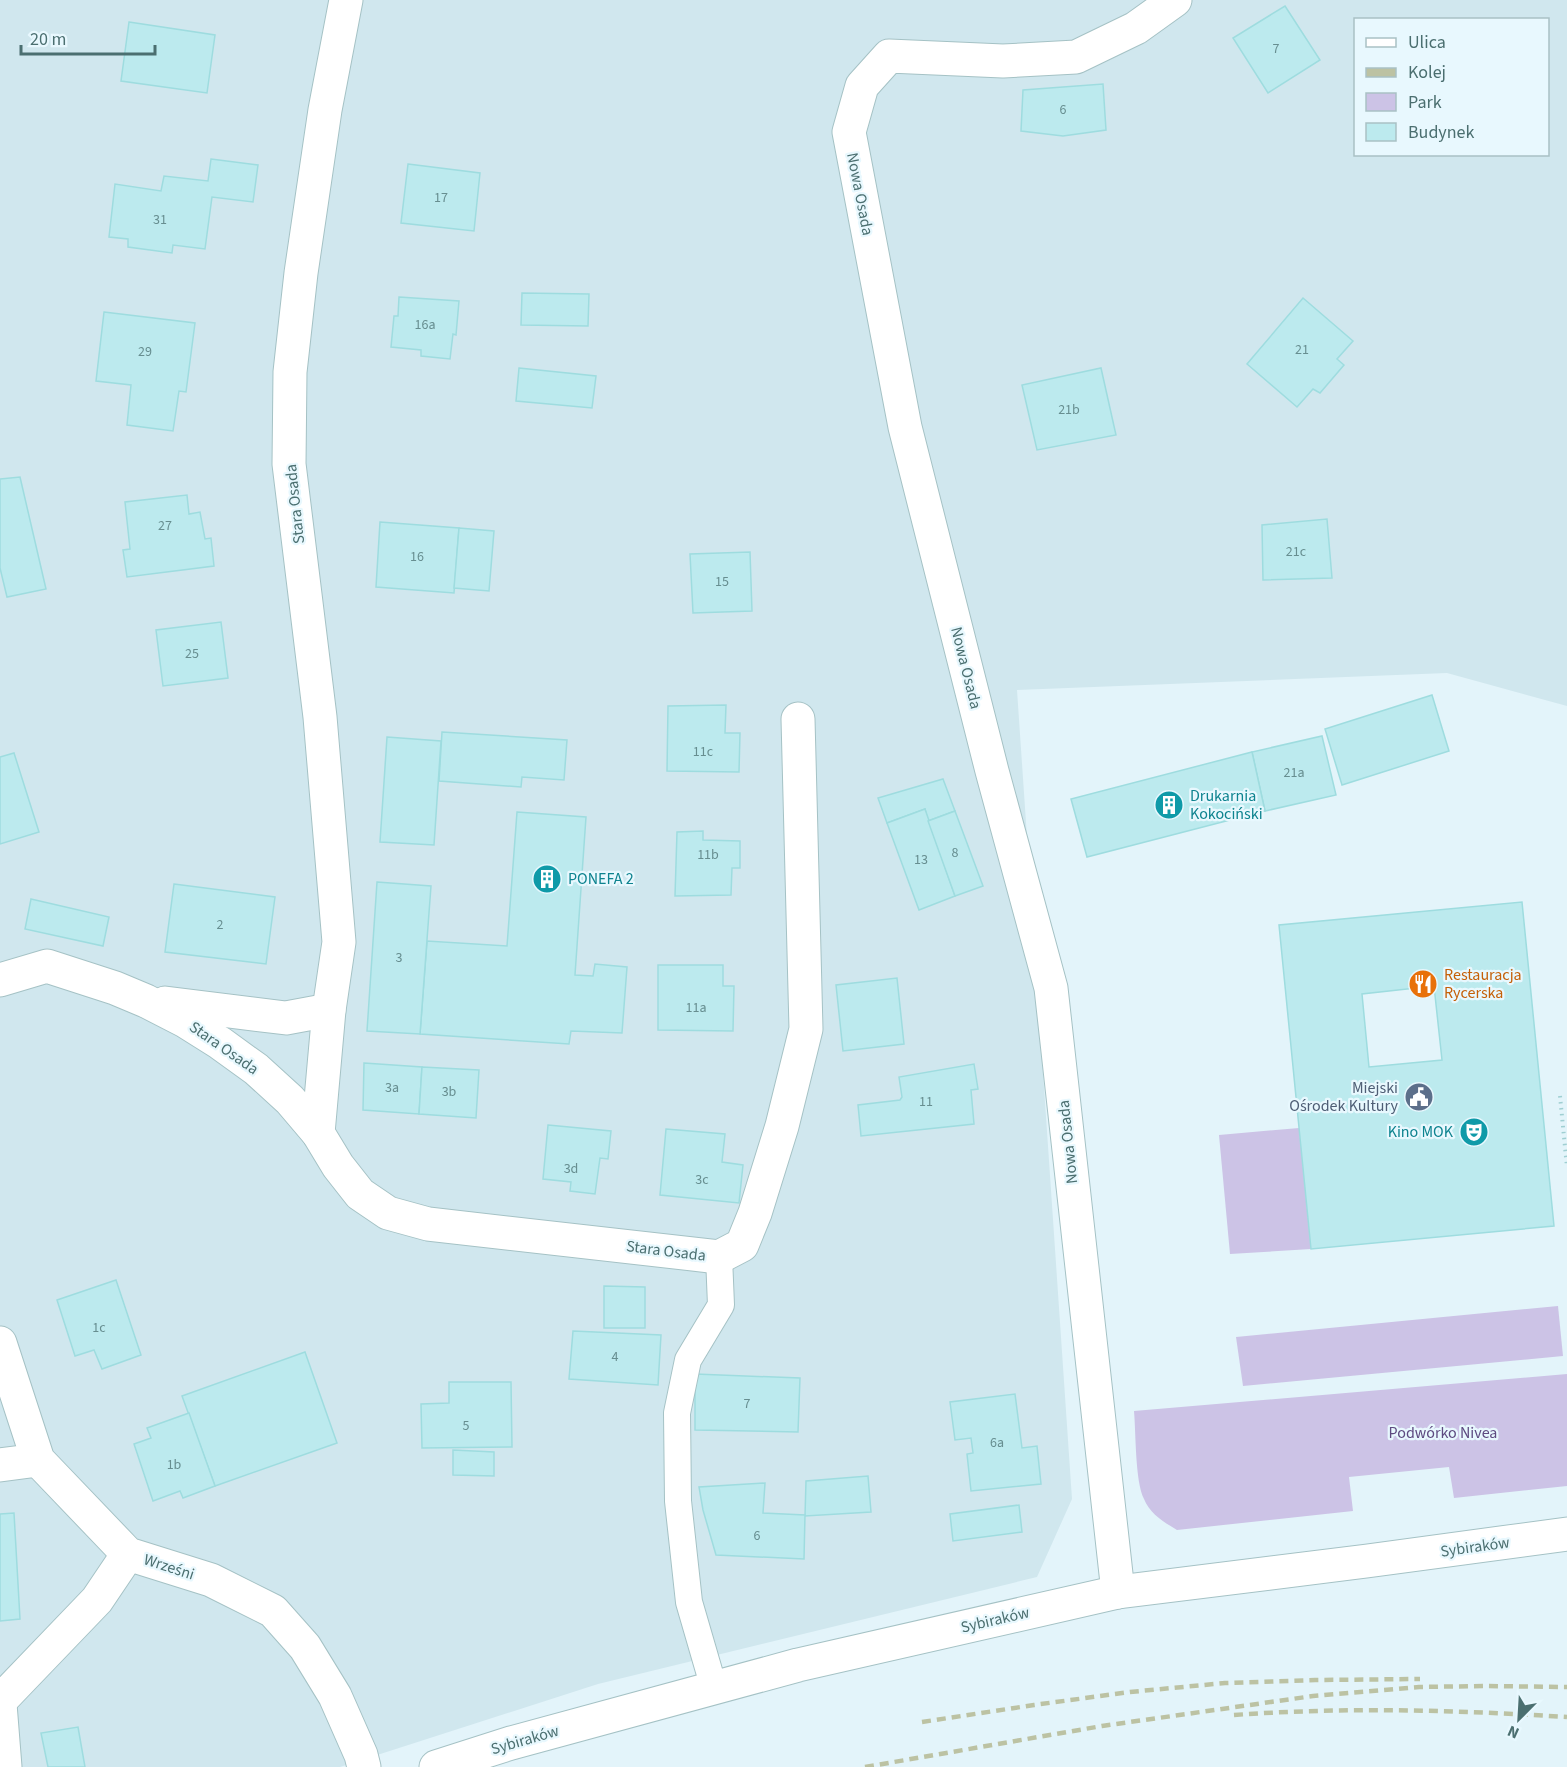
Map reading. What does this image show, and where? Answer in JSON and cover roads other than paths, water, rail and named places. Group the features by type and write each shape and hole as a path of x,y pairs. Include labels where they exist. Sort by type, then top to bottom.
{"street":[{"name":"Stara Osada","path":"318,1133 329,1010 339,942 320,717 289,464 290,372 301,273 320,145 346,0"},
{"name":"Nowa Osada","path":"1118,1592 1051,988 992,771 905,428 849,132 862,87 889,56 1003,61 1076,57 1136,28 1175,0"},
{"path":"719,1257 742,1245 755,1213 782,1126 806,1029 798,719"},
{"name":"Stara Osada","path":"0,980 46,966 115,988 185,1021 255,1069 290,1100 318,1133 338,1166 360,1194 388,1213 429,1224 719,1257"},
{"name":"Stara Osada","path":"146,1001 286,1017 329,1010"},
{"name":"Wrześni","path":"0,1343 38,1460 128,1554 211,1580 273,1611 305,1647 334,1696 361,1755 364,1767"},
{"path":"0,1465 38,1460"},
{"name":"Sybiraków","path":"436,1767 511,1743 798,1665 1118,1592 1567,1534"},
{"path":"5,1767 0,1702 97,1600 128,1554"}],"lane":[{"name":"Stara Osada","path":"714,1688 689,1602 678,1501 677,1413 688,1360 720,1305 719,1257"}],"railway":[{"path":"922,1722 1130,1692 1225,1683 1420,1679"},
{"path":"865,1767 1102,1726 1313,1696 1419,1687 1567,1687"},
{"path":"1234,1715 1401,1710 1567,1717"}],"place":[{"name":"Drukarnia Kokociński","path":"1169,805"},
{"name":"PONEFA 2","path":"547,879"},
{"name":"Restauracja Rycerska","path":"1423,984"},
{"name":"Miejski Ośrodek Kultury","path":"1419,1097"},
{"name":"Kino MOK","path":"1474,1132"}],"park label":[{"name":"Podwórko Nivea","path":"1443,1433"}]}
